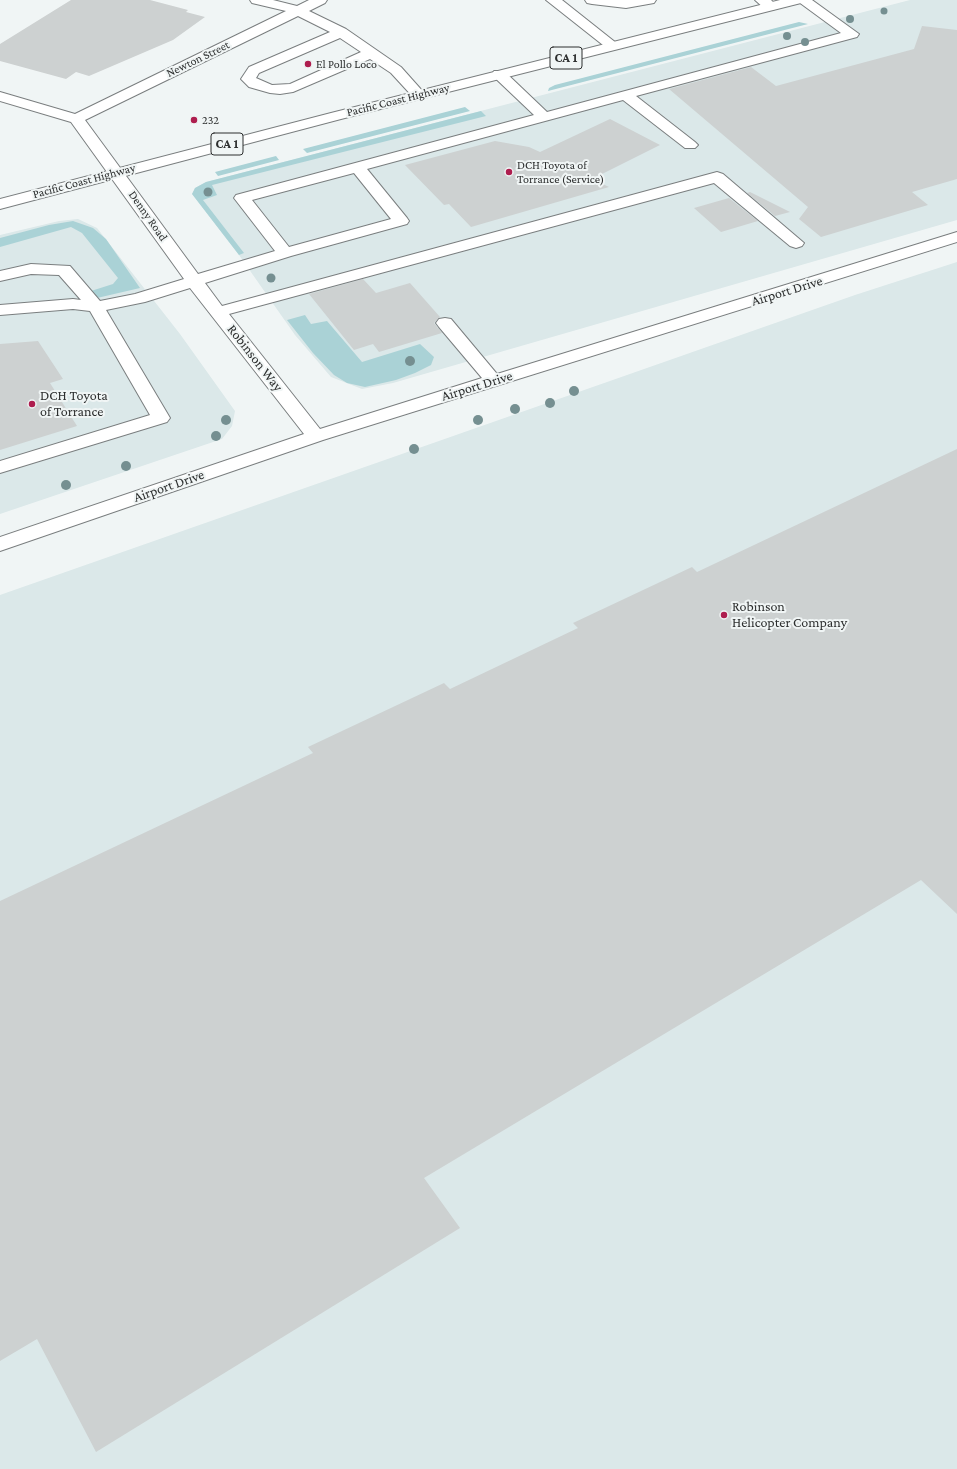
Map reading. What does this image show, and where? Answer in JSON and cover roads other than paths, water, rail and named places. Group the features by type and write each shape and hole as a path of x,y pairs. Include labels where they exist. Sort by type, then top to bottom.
{"main road":[{"path":"257,0 297,10 340,32 396,70 419,95"},
{"name":"Newton Street","path":"76,119 320,0"},
{"path":"555,0 613,46"},
{"path":"592,0 626,4 649,0"},
{"name":"Pacific Coast Highway","path":"0,204 499,74 613,46 766,3 796,0"},
{"path":"285,253 242,198 852,34 803,0"},
{"path":"340,32 254,70 248,75 248,79 254,84 270,89 280,90 293,88 371,53"},
{"path":"499,74 544,117"},
{"path":"626,94 690,145"},
{"path":"0,96 76,119"},
{"name":"Denny Road","path":"76,119 117,173 194,281"},
{"path":"0,310 72,304 96,307 139,298 285,253 400,221 357,167"},
{"path":"218,312 717,177 796,243"},
{"name":"Airport Drive","path":"0,544 316,436 957,237"},
{"path":"0,276 31,268 64,270 96,307 161,418 0,467"},
{"name":"Robinson Way","path":"194,281 316,436"},
{"path":"445,323 494,381"}],"place":[{"name":"El Pollo Loco","path":"308,64"},
{"name":"232","path":"194,120"},
{"name":"DCH Toyota of Torrance (Service)","path":"509,172"},
{"name":"DCH Toyota of Torrance","path":"32,404"},
{"name":"Robinson Helicopter Company","path":"724,615"}]}
